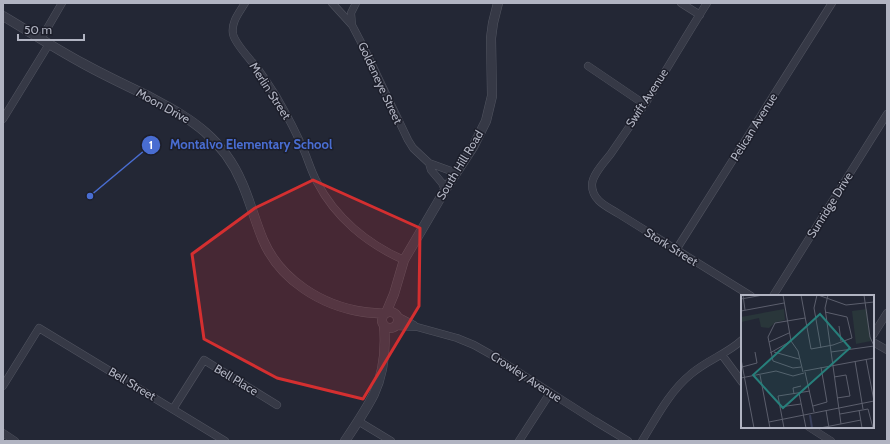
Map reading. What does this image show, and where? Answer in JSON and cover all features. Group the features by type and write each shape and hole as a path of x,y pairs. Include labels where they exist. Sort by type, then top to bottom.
{"street":[{"path":"3,120 45,42 62,3"},
{"name":"Merlin Street","path":"244,3 234,21 233,35 236,42 258,69 276,96 292,124 325,196 347,224 377,246 404,260"},
{"name":"Goldeneye Street","path":"332,3 352,25 408,140 413,148 428,164 442,183 445,190"},
{"path":"352,25 351,13 356,3"},
{"path":"681,3 700,15"},
{"name":"Swift Avenue","path":"594,194 592,184 596,172 608,158 644,104 707,3"},
{"name":"Pelican Avenue","path":"676,250 832,3"},
{"name":"South Hill Road","path":"386,313 394,294 404,260 445,190 473,147 486,121 493,86 491,38 495,4"},
{"name":"Moon Drive","path":"3,16 83,64 169,107 206,132 232,165 241,181 263,241 279,266 288,276 314,295 340,306 364,312 386,313"},
{"path":"588,66 644,104"},
{"name":"Sunridge Drive","path":"774,295 887,114"},
{"name":"Goldeneye Street","path":"428,164 457,172"},
{"name":"Stork Street","path":"594,194 605,207 619,214 749,295"},
{"name":"South Hill Road","path":"394,294 397,316"},
{"name":"Moon Drive","path":"364,312 384,324"},
{"path":"345,441 374,394 379,382 386,349 398,321 397,316 391,312 386,313 383,319 386,349"},
{"path":"874,333 887,313"},
{"name":"Crowley Avenue","path":"397,316 417,327"},
{"path":"384,324 388,327 395,326"},
{"name":"Crowley Avenue","path":"395,326 417,327 457,338 474,345 628,441"},
{"name":"Bell Street","path":"3,386 39,328 222,440"},
{"path":"642,441 668,400 681,383 698,368 722,355 741,341"},
{"path":"874,343 887,350"},
{"path":"722,355 741,381"},
{"name":"Bell Place","path":"173,409 204,360 277,405"},
{"path":"519,441 550,393"},
{"path":"358,421 391,441"},
{"path":"811,428 831,441"},
{"path":"3,433 15,441"}],"highlighted area":[{"path":"313,180 420,228 419,306 363,399 277,378 204,339 192,254 255,208"}],"place":[{"name":"Montalvo Elementary School","path":"90,196"}]}
